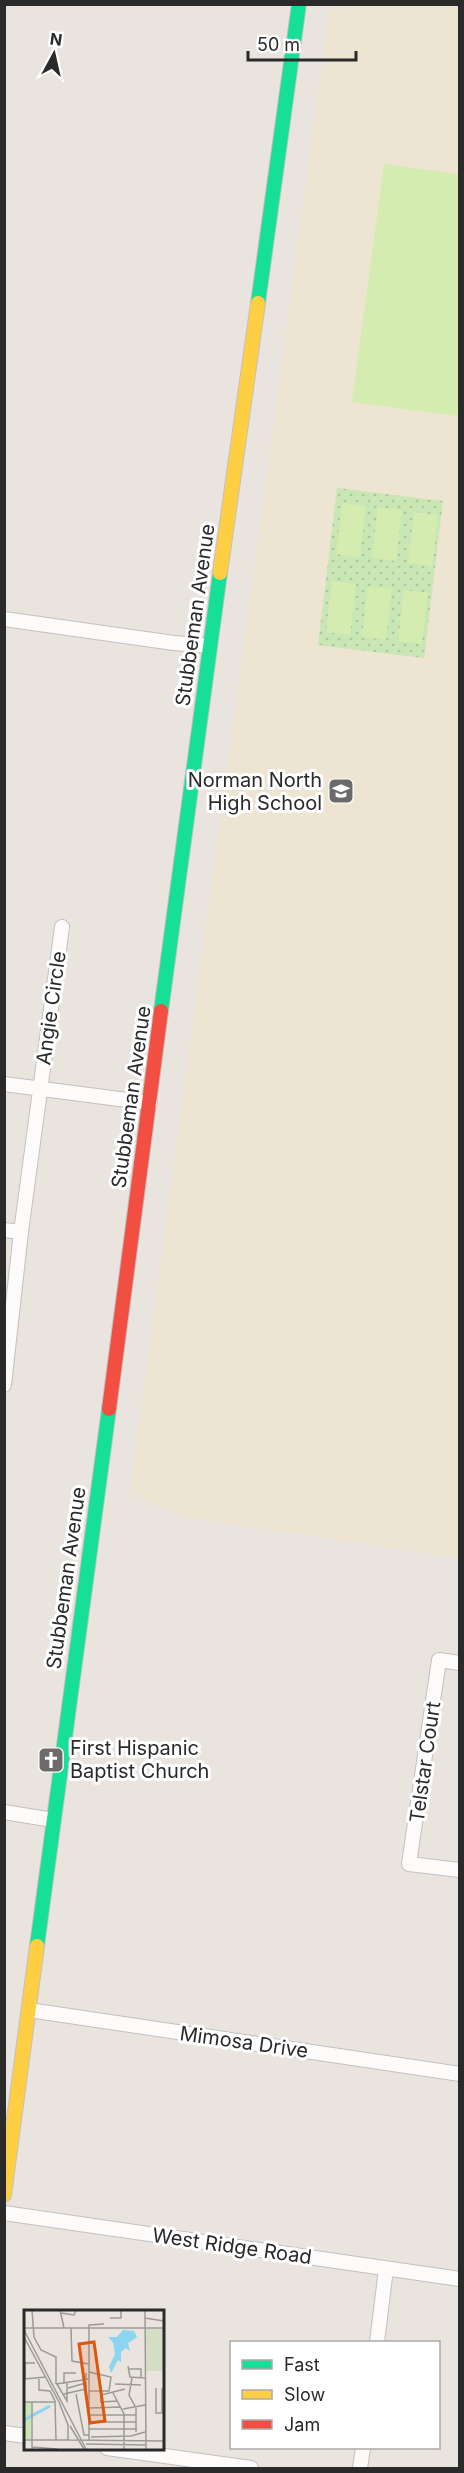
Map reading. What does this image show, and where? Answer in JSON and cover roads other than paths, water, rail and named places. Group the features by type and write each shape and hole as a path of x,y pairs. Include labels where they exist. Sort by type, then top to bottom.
{"street":[{"name":"Stubbeman Avenue","path":"4,2194 210,646 299,4"},
{"path":"4,619 210,646"},
{"name":"Angie Circle","path":"4,1385 21,1232 62,927"},
{"path":"4,1084 150,1103"},
{"path":"4,1230 21,1232"},
{"name":"Telstar Court","path":"459,1663 439,1660 409,1864 459,1870"},
{"path":"4,1812 53,1820"},
{"name":"Mimosa Drive","path":"29,2010 459,2074"},
{"name":"West Ridge Road","path":"4,2213 459,2279"},
{"path":"377,2341 386,2269"},
{"path":"4,2433 24,2436"},
{"path":"114,2449 251,2469"},
{"path":"360,2469 363,2449"}],"place":[{"name":"Norman North High School","path":"341,791"},
{"name":"First Hispanic Baptist Church","path":"51,1760"}]}
